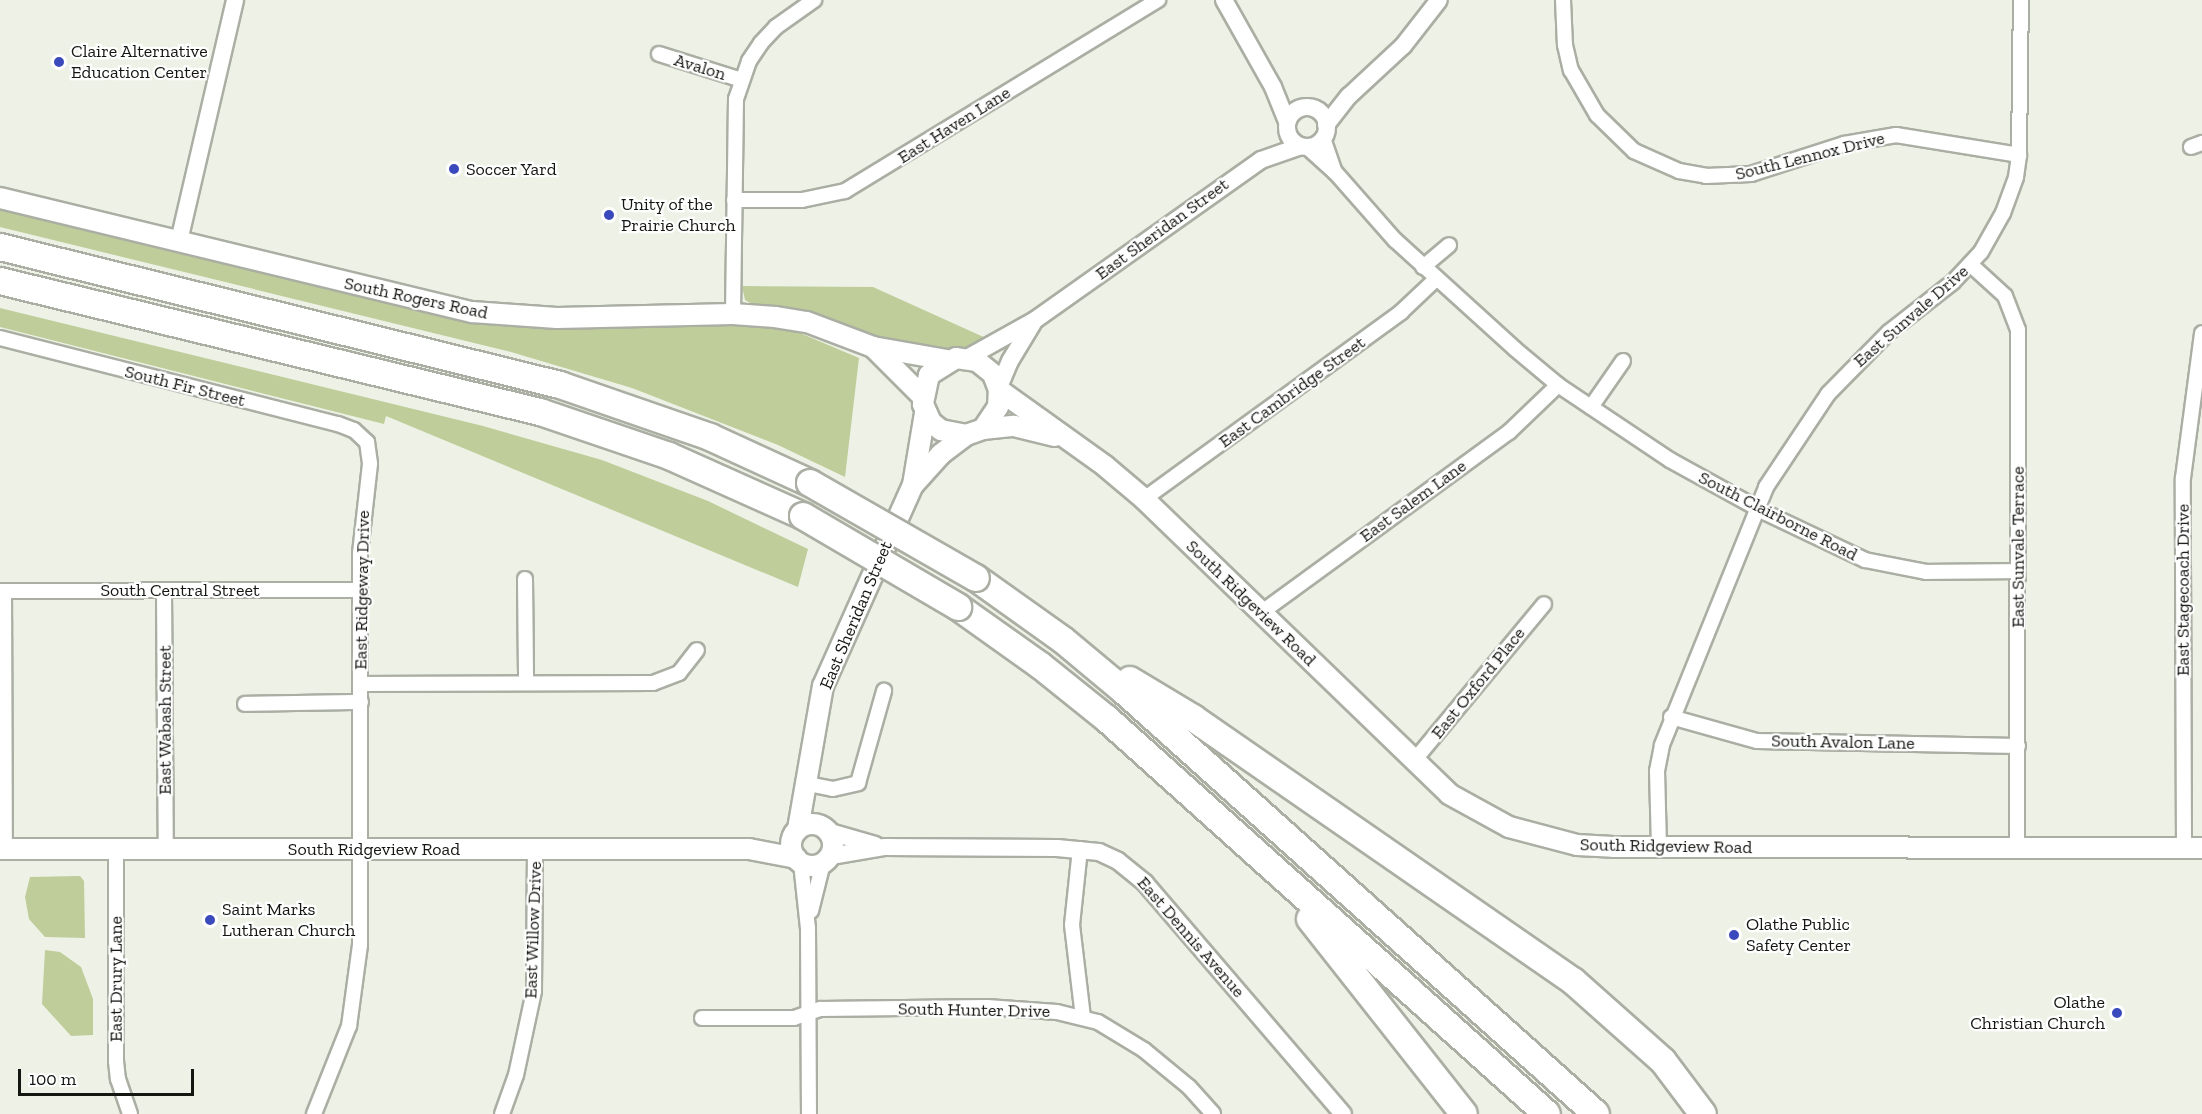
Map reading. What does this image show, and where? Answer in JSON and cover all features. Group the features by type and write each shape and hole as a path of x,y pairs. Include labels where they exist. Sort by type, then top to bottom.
{"highway":[{"path":"0,247 560,385 710,437 810,483 976,578 1063,640 1193,718 1573,981 1663,1062 1703,1114"},
{"path":"0,281 540,412 669,456 803,516 958,607 1041,666 1107,719 1547,1114"},
{"path":"1063,640 1182,741 1596,1114"},
{"path":"1260,857 1464,1114"}],"main road":[{"name":"South Rogers Road","path":"0,198 482,314 557,318 733,314 807,322 873,347"},
{"path":"873,347 957,359 986,367 999,389 993,418 974,432 940,430 924,405 873,347"},
{"path":"924,405 928,375 957,359"},
{"name":"South Ridgeview Road","path":"999,389 1144,499 1413,762 1449,794 1509,828 1577,845 2193,848"},
{"name":"East Sheridan Street","path":"795,832 808,784 823,686 913,485 924,405"},
{"name":"South Ridgeview Road","path":"974,432 1014,426 1066,439"},
{"name":"East Sheridan Street","path":"913,485 940,454 974,432"},
{"name":"East Sheridan Street","path":"808,784 827,829"},
{"path":"810,823 827,829 834,844 827,860 799,861 791,847 795,832 810,823"},
{"name":"South Ridgeview Road","path":"749,849 795,832"},
{"name":"South Ridgeview Road","path":"2,849 749,849 799,861"}],"street":[{"path":"179,241 235,0"},
{"path":"733,314 734,111 749,62 776,27 814,0"},
{"name":"East Haven Lane","path":"734,200 802,200 844,191 1158,0"},
{"path":"1224,0 1273,87 1294,142 1304,146"},
{"path":"1273,87 1308,107 1325,131 1349,96 1403,46 1439,0"},
{"name":"South Lennox Drive","path":"1563,0 1565,45 1571,70 1597,115 1634,151 1679,171 1706,176 1751,174 1844,144 1896,135 2019,155"},
{"name":"East Sunvale Drive","path":"1659,847 1658,771 1671,717 1756,508 1779,464 1828,394 1889,332 1970,264 2003,213 2016,177 2019,155 2021,0"},
{"name":"Avalon","path":"658,54 742,80"},
{"path":"1308,107 1349,96"},
{"name":"East Sheridan Street","path":"1261,160 1287,125 1308,107"},
{"name":"East Sheridan Street","path":"957,359 1035,320 1261,160 1304,146 1325,131"},
{"name":"South Clairborne Road","path":"1325,131 1335,172"},
{"name":"South Clairborne Road","path":"1304,146 1335,172 1366,210 1423,267 1558,385 1670,460 1836,549 1894,568 1926,572 2018,571"},
{"path":"1423,267 1449,245"},
{"name":"East Sunvale Terrace","path":"1970,264 2005,296 2018,330 2017,847"},
{"name":"East Cambridge Street","path":"1144,499 1401,312 1436,279"},
{"name":"East Sheridan Street","path":"999,389 1010,361 1035,320"},
{"name":"East Stagecoach Drive","path":"2193,848 2183,478 2202,333"},
{"name":"South Fir Street","path":"0,338 338,424 354,430 367,441"},
{"path":"1591,407 1623,361"},
{"name":"East Salem Lane","path":"1262,612 1509,432 1558,385"},
{"name":"East Ridgeway Drive","path":"314,1114 338,1059 356,987 360,849 359,590 361,524 370,464 367,441"},
{"path":"525,579 526,683"},
{"name":"South Central Street","path":"2,591 359,590"},
{"path":"2,591 2,849"},
{"name":"East Wabash Street","path":"164,591 166,849"},
{"name":"East Oxford Place","path":"1413,762 1544,604"},
{"path":"360,684 653,683 679,673 697,650"},
{"path":"808,784 833,789 858,783 884,691"},
{"path":"245,704 360,702"},
{"name":"South Avalon Lane","path":"1671,717 1757,741 2018,747"},
{"name":"East Dennis Avenue","path":"827,829 885,847"},
{"name":"East Dennis Avenue","path":"827,860 885,847 1080,849 1118,861 1145,883 1342,1114"},
{"name":"East Drury Lane","path":"116,849 116,1062 128,1111"},
{"name":"East Willow Drive","path":"502,1114 516,1076 534,992 535,849"},
{"path":"1080,849 1072,926 1083,1017"},
{"path":"808,928 827,860"},
{"path":"799,861 808,928 809,1114"},
{"name":"South Hunter Drive","path":"702,1018 794,1018 820,1009 1013,1008 1083,1017 1144,1050 1170,1069 1213,1114"}],"green space":[{"path":"0,208 453,319 527,327 751,325 800,333 859,358 845,477 778,445 632,388 511,352 0,227"},
{"path":"742,286 873,287 988,339 949,354 885,340 827,319 757,307 745,300"},
{"path":"0,308 483,426 602,460 708,501 808,549 798,587 386,416 384,424 0,327"},
{"path":"80,876 84,881 85,938 45,937 29,919 25,897 30,877"},
{"path":"45,950 60,952 81,967 93,999 93,1035 71,1036 42,1004"}],"place":[{"name":"Claire Alternative Education Center","path":"59,62"},
{"name":"Soccer Yard","path":"454,169"},
{"name":"Unity of the Prairie Church","path":"609,215"},
{"name":"Saint Marks Lutheran Church","path":"210,920"},
{"name":"Olathe Public Safety Center","path":"1734,935"},
{"name":"Olathe Christian Church","path":"2117,1013"}]}
